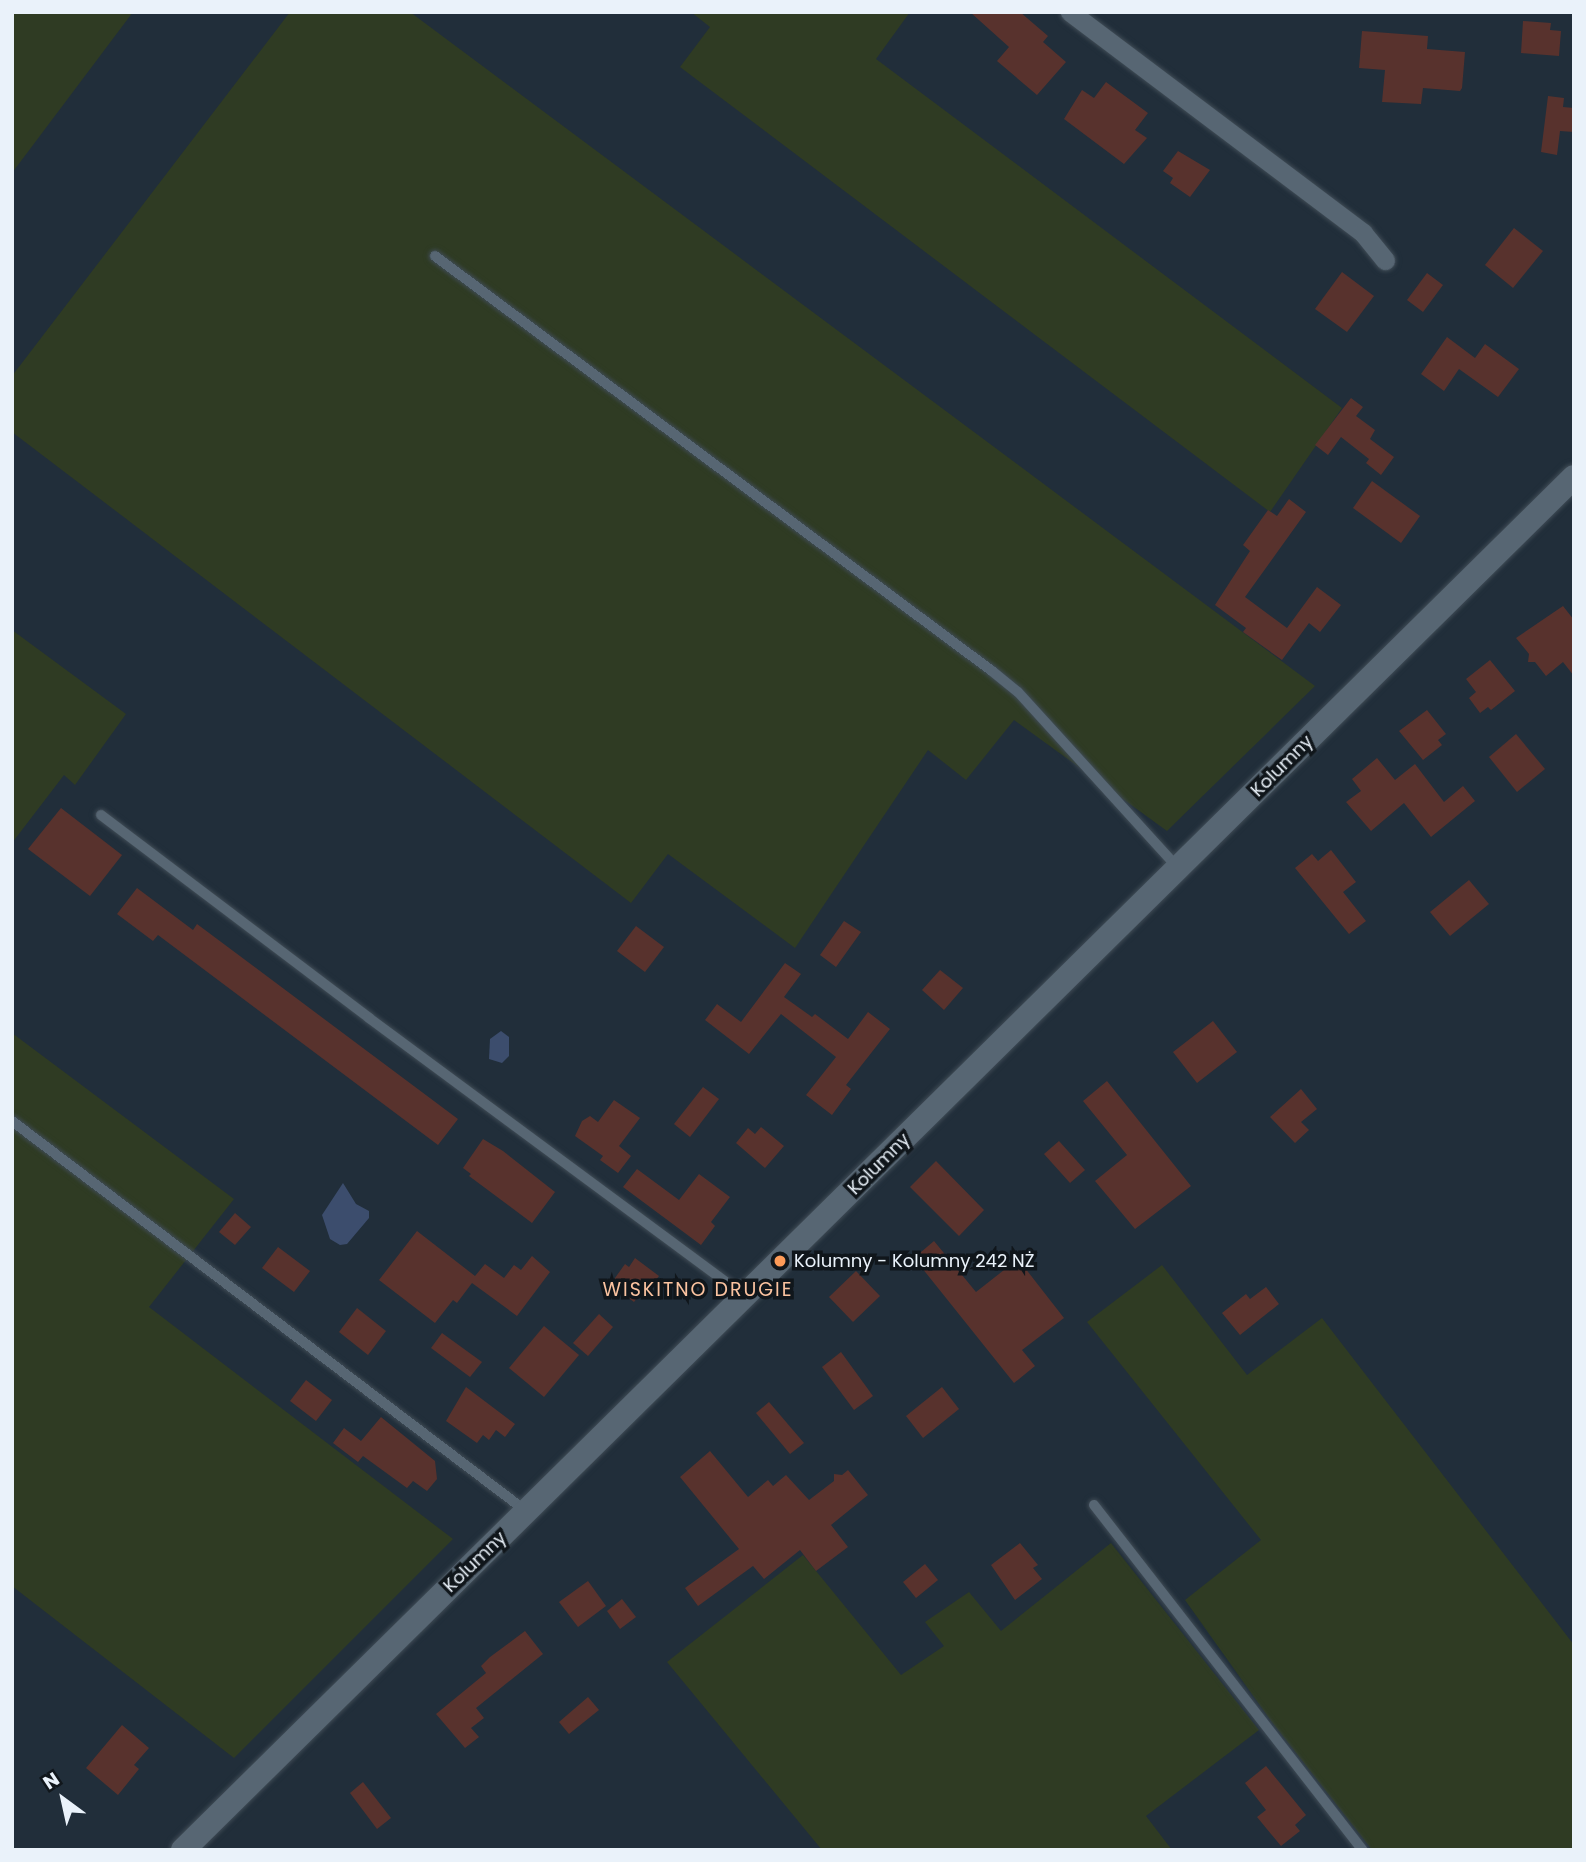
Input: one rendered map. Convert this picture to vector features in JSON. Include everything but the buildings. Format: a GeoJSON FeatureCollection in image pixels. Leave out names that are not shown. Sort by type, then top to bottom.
{"type":"FeatureCollection","features":[{"type":"Feature","properties":{"kind":"street"},"geometry":{"type":"LineString","coordinates":[[1070,12],[1363,233],[1385,260]]}},
{"type":"Feature","properties":{"kind":"street","name":"Kolumny"},"geometry":{"type":"LineString","coordinates":[[183,1850],[1574,477]]}},
{"type":"Feature","properties":{"kind":"lane"},"geometry":{"type":"LineString","coordinates":[[435,257],[1018,692],[1178,869]]}},
{"type":"Feature","properties":{"kind":"lane"},"geometry":{"type":"LineString","coordinates":[[101,815],[369,1018],[745,1296]]}},
{"type":"Feature","properties":{"kind":"lane"},"geometry":{"type":"LineString","coordinates":[[12,1121],[527,1511]]}},
{"type":"Feature","properties":{"kind":"lane"},"geometry":{"type":"LineString","coordinates":[[1094,1505],[1363,1850]]}},
{"type":"Feature","properties":{"kind":"green space"},"geometry":{"type":"Polygon","coordinates":[[[12,12],[133,12],[12,173],[12,12]]]}},
{"type":"Feature","properties":{"kind":"green space"},"geometry":{"type":"Polygon","coordinates":[[[290,12],[410,12],[1315,686],[1167,831],[1014,720],[966,780],[928,750],[795,948],[668,854],[631,903],[12,432],[12,376],[290,12]]]}},
{"type":"Feature","properties":{"kind":"green space"},"geometry":{"type":"Polygon","coordinates":[[[691,12],[910,12],[876,59],[1342,408],[1270,512],[680,67],[710,27],[691,12]]]}},
{"type":"Feature","properties":{"kind":"green space"},"geometry":{"type":"Polygon","coordinates":[[[12,630],[126,714],[75,785],[64,775],[12,843],[12,630]]]}},
{"type":"Feature","properties":{"kind":"green space"},"geometry":{"type":"Polygon","coordinates":[[[12,1033],[234,1199],[149,1307],[453,1539],[234,1758],[12,1586],[12,1033]]]}},
{"type":"Feature","properties":{"kind":"green space"},"geometry":{"type":"Polygon","coordinates":[[[1162,1265],[1247,1375],[1322,1318],[1574,1645],[1574,1850],[1372,1850],[1271,1721],[1185,1600],[1261,1540],[1087,1322],[1162,1265]]]}},
{"type":"Feature","properties":{"kind":"green space"},"geometry":{"type":"Polygon","coordinates":[[[1111,1543],[1259,1730],[1146,1816],[1172,1850],[822,1850],[667,1662],[803,1555],[901,1675],[944,1646],[925,1622],[969,1592],[1001,1631],[1111,1543]]]}},
{"type":"Feature","properties":{"kind":"water"},"geometry":{"type":"Polygon","coordinates":[[[501,1031],[509,1037],[509,1056],[502,1063],[489,1059],[490,1039],[501,1031]]]}},
{"type":"Feature","properties":{"kind":"water"},"geometry":{"type":"Polygon","coordinates":[[[343,1183],[356,1204],[369,1211],[369,1218],[347,1244],[340,1245],[330,1239],[322,1215],[343,1183]]]}},
{"type":"Feature","properties":{"kind":"place","name":"Kolumny - Kolumny 242 NŻ"},"geometry":{"type":"Point","coordinates":[780,1261]}},
{"type":"Feature","properties":{"kind":"district","name":"WISKITNO DRUGIE"},"geometry":{"type":"Point","coordinates":[698,1290]}}]}
